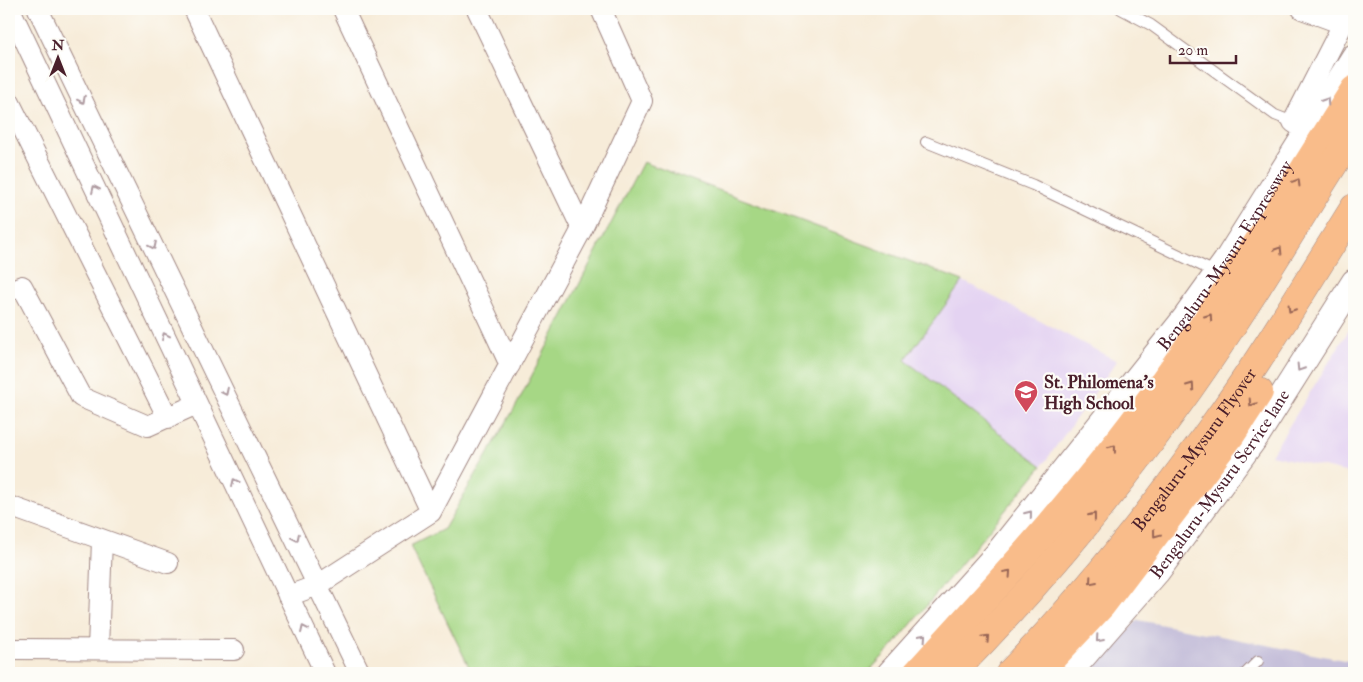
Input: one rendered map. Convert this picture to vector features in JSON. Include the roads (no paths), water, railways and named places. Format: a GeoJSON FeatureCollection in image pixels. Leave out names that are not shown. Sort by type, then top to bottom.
{"type":"FeatureCollection","features":[{"type":"Feature","properties":{"kind":"highway","name":"Bengaluru-Mysuru Expressway"},"geometry":{"type":"LineString","coordinates":[[910,670],[1082,489],[1142,412],[1243,268],[1354,90]]}},
{"type":"Feature","properties":{"kind":"highway"},"geometry":{"type":"LineString","coordinates":[[952,673],[1034,585],[1139,458],[1238,316],[1354,132]]}},
{"type":"Feature","properties":{"kind":"highway","name":"Bengaluru-Mysuru Flyover"},"geometry":{"type":"LineString","coordinates":[[1010,673],[1117,552],[1172,483],[1224,411],[1273,338],[1354,208]]}},
{"type":"Feature","properties":{"kind":"highway"},"geometry":{"type":"LineString","coordinates":[[1038,673],[1100,606],[1232,435],[1354,244]]}},
{"type":"Feature","properties":{"kind":"street"},"geometry":{"type":"LineString","coordinates":[[10,9],[325,673]]}},
{"type":"Feature","properties":{"kind":"street"},"geometry":{"type":"LineString","coordinates":[[38,9],[360,673]]}},
{"type":"Feature","properties":{"kind":"street"},"geometry":{"type":"LineString","coordinates":[[194,9],[431,512]]}},
{"type":"Feature","properties":{"kind":"street"},"geometry":{"type":"LineString","coordinates":[[343,9],[510,365]]}},
{"type":"Feature","properties":{"kind":"street"},"geometry":{"type":"LineString","coordinates":[[477,9],[582,229]]}},
{"type":"Feature","properties":{"kind":"street"},"geometry":{"type":"LineString","coordinates":[[288,596],[318,585],[431,512],[510,365],[582,229],[642,101],[601,9]]}},
{"type":"Feature","properties":{"kind":"street"},"geometry":{"type":"LineString","coordinates":[[1300,126],[1346,17],[1302,9]]}},
{"type":"Feature","properties":{"kind":"street","name":"Bengaluru-Mysuru Expressway"},"geometry":{"type":"LineString","coordinates":[[910,670],[997,554],[1185,318],[1218,273],[1300,126],[1354,57]]}},
{"type":"Feature","properties":{"kind":"street"},"geometry":{"type":"LineString","coordinates":[[9,101],[168,418]]}},
{"type":"Feature","properties":{"kind":"street","name":"Bengaluru-Mysuru Service lane"},"geometry":{"type":"LineString","coordinates":[[1069,673],[1157,572],[1258,434],[1354,282]]}},
{"type":"Feature","properties":{"kind":"street"},"geometry":{"type":"LineString","coordinates":[[9,291],[22,286],[81,397],[148,426],[197,404]]}},
{"type":"Feature","properties":{"kind":"street"},"geometry":{"type":"LineString","coordinates":[[9,506],[168,563]]}},
{"type":"Feature","properties":{"kind":"street"},"geometry":{"type":"LineString","coordinates":[[98,649],[102,540]]}},
{"type":"Feature","properties":{"kind":"street"},"geometry":{"type":"LineString","coordinates":[[9,649],[234,650]]}},
{"type":"Feature","properties":{"kind":"lane"},"geometry":{"type":"LineString","coordinates":[[1121,9],[1151,25],[1275,115],[1300,126]]}},
{"type":"Feature","properties":{"kind":"lane"},"geometry":{"type":"LineString","coordinates":[[926,142],[1033,185],[1218,273]]}},
{"type":"Feature","properties":{"kind":"lane"},"geometry":{"type":"LineString","coordinates":[[1246,673],[1258,661]]}},
{"type":"Feature","properties":{"kind":"place","name":"St. Philomena's High School"},"geometry":{"type":"Point","coordinates":[1026,413]}}]}
